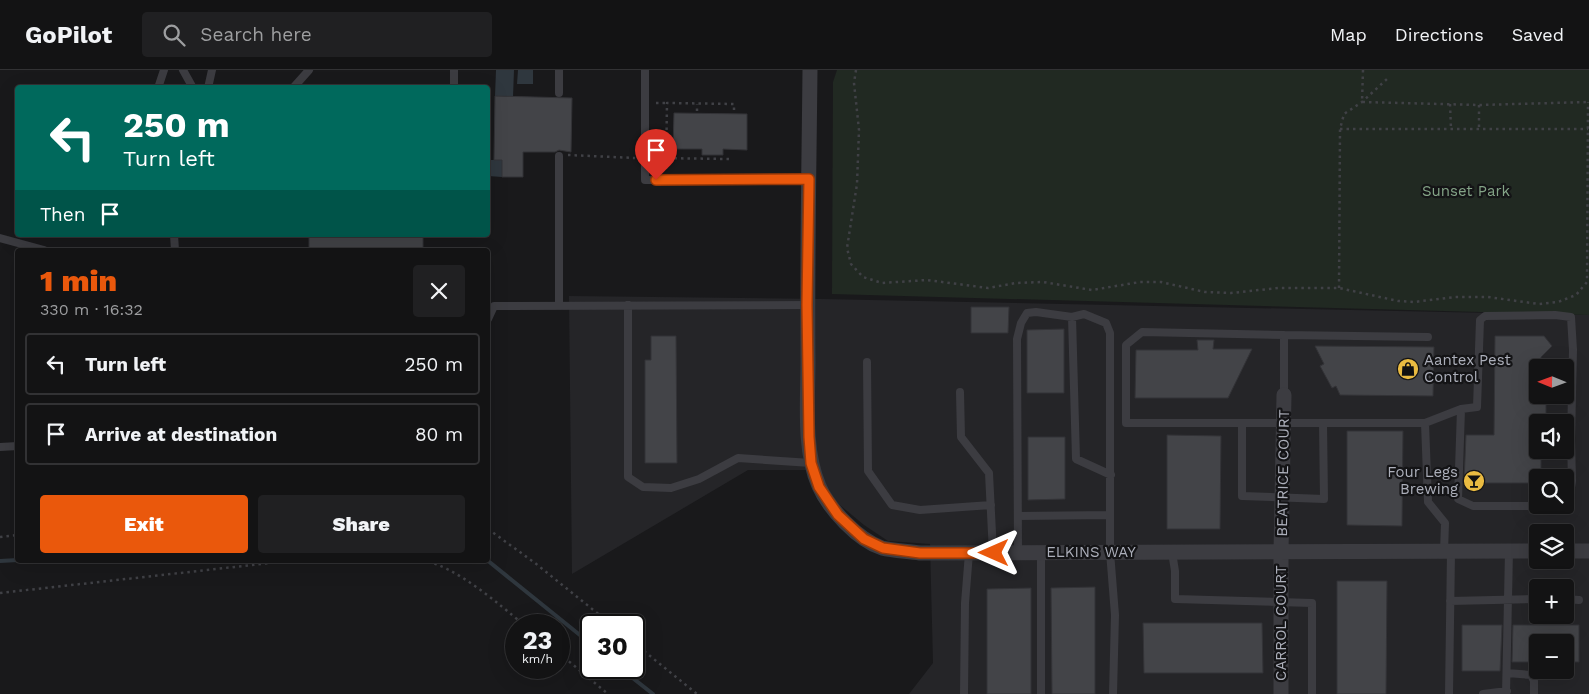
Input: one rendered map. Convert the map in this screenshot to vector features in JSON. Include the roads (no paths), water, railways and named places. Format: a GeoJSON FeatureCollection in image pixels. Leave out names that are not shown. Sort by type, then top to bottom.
{"type":"FeatureCollection","features":[{"type":"Feature","properties":{"kind":"street","name":"ELKINS WAY"},"geometry":{"type":"LineString","coordinates":[[810,70],[807,305],[811,463],[819,487],[838,515],[864,539],[883,548],[920,553],[1529,552]]}},
{"type":"Feature","properties":{"kind":"street","name":"BEATRICE COURT"},"geometry":{"type":"LineString","coordinates":[[1282,552],[1284,395]]}},
{"type":"Feature","properties":{"kind":"street"},"geometry":{"type":"LineString","coordinates":[[1574,551],[1589,551]]}},
{"type":"Feature","properties":{"kind":"street","name":"CARROL COURT"},"geometry":{"type":"LineString","coordinates":[[1282,552],[1282,694]]}},
{"type":"Feature","properties":{"kind":"lane"},"geometry":{"type":"LineString","coordinates":[[159,85],[164,70]]}},
{"type":"Feature","properties":{"kind":"lane"},"geometry":{"type":"LineString","coordinates":[[183,70],[191,85]]}},
{"type":"Feature","properties":{"kind":"lane"},"geometry":{"type":"LineString","coordinates":[[209,85],[212,70]]}},
{"type":"Feature","properties":{"kind":"lane"},"geometry":{"type":"LineString","coordinates":[[296,85],[309,70]]}},
{"type":"Feature","properties":{"kind":"lane"},"geometry":{"type":"LineString","coordinates":[[454,70],[454,85]]}},
{"type":"Feature","properties":{"kind":"lane"},"geometry":{"type":"LineString","coordinates":[[559,70],[559,93]]}},
{"type":"Feature","properties":{"kind":"lane"},"geometry":{"type":"LineString","coordinates":[[645,70],[645,180],[809,179]]}},
{"type":"Feature","properties":{"kind":"lane"},"geometry":{"type":"LineString","coordinates":[[559,156],[559,306]]}},
{"type":"Feature","properties":{"kind":"lane"},"geometry":{"type":"LineString","coordinates":[[0,238],[37,248]]}},
{"type":"Feature","properties":{"kind":"lane"},"geometry":{"type":"LineString","coordinates":[[490,315],[494,306],[807,305]]}},
{"type":"Feature","properties":{"kind":"lane"},"geometry":{"type":"LineString","coordinates":[[628,306],[628,477],[643,487],[670,488],[699,480],[738,458],[811,463]]}},
{"type":"Feature","properties":{"kind":"lane"},"geometry":{"type":"LineString","coordinates":[[1018,552],[1017,340],[1021,323],[1027,313],[1036,312],[1072,317],[1084,314],[1106,323],[1110,333],[1110,552],[1115,615],[1114,694]]}},
{"type":"Feature","properties":{"kind":"lane"},"geometry":{"type":"LineString","coordinates":[[1428,337],[1142,332],[1126,345],[1126,423],[1425,422],[1461,409],[1477,407],[1480,320],[1485,316],[1571,317],[1573,350],[1572,481],[1568,506],[1473,506],[1458,499],[1461,409]]}},
{"type":"Feature","properties":{"kind":"lane"},"geometry":{"type":"LineString","coordinates":[[1072,317],[1076,459],[1111,475]]}},
{"type":"Feature","properties":{"kind":"lane"},"geometry":{"type":"LineString","coordinates":[[1284,335],[1284,395]]}},
{"type":"Feature","properties":{"kind":"lane"},"geometry":{"type":"LineString","coordinates":[[867,362],[868,470],[892,504],[920,510],[990,505]]}},
{"type":"Feature","properties":{"kind":"lane"},"geometry":{"type":"LineString","coordinates":[[960,392],[961,437],[989,473],[994,553]]}},
{"type":"Feature","properties":{"kind":"lane"},"geometry":{"type":"LineString","coordinates":[[1425,422],[1428,502],[1445,523],[1448,552],[1450,601],[1449,694]]}},
{"type":"Feature","properties":{"kind":"lane"},"geometry":{"type":"LineString","coordinates":[[1242,423],[1242,496],[1324,499],[1323,423]]}},
{"type":"Feature","properties":{"kind":"lane"},"geometry":{"type":"LineString","coordinates":[[0,447],[15,446]]}},
{"type":"Feature","properties":{"kind":"lane"},"geometry":{"type":"LineString","coordinates":[[1018,516],[1110,515]]}},
{"type":"Feature","properties":{"kind":"lane"},"geometry":{"type":"LineString","coordinates":[[1041,552],[1041,694]]}},
{"type":"Feature","properties":{"kind":"lane"},"geometry":{"type":"LineString","coordinates":[[1172,552],[1175,599],[1312,603],[1312,694]]}},
{"type":"Feature","properties":{"kind":"lane"},"geometry":{"type":"LineString","coordinates":[[1483,694],[1506,692],[1509,552]]}},
{"type":"Feature","properties":{"kind":"lane"},"geometry":{"type":"LineString","coordinates":[[964,694],[965,603],[969,553]]}},
{"type":"Feature","properties":{"kind":"lane"},"geometry":{"type":"LineString","coordinates":[[1450,601],[1529,599]]}},
{"type":"Feature","properties":{"kind":"lane"},"geometry":{"type":"LineString","coordinates":[[1574,600],[1579,600]]}},
{"type":"Feature","properties":{"kind":"lane"},"geometry":{"type":"LineString","coordinates":[[1507,673],[1531,675],[1534,681],[1534,694]]}},
{"type":"Feature","properties":{"kind":"waterway"},"geometry":{"type":"LineString","coordinates":[[0,561],[15,560]]}},
{"type":"Feature","properties":{"kind":"waterway"},"geometry":{"type":"LineString","coordinates":[[490,562],[580,635]]}},
{"type":"Feature","properties":{"kind":"waterway"},"geometry":{"type":"LineString","coordinates":[[634,679],[653,694]]}},
{"type":"Feature","properties":{"kind":"place","name":"Aantex Pest Control"},"geometry":{"type":"Point","coordinates":[1408,369]}},
{"type":"Feature","properties":{"kind":"place","name":"Four Legs Brewing"},"geometry":{"type":"Point","coordinates":[1474,481]}},
{"type":"Feature","properties":{"kind":"park label","name":"Sunset Park"},"geometry":{"type":"Point","coordinates":[1466,191]}}]}
